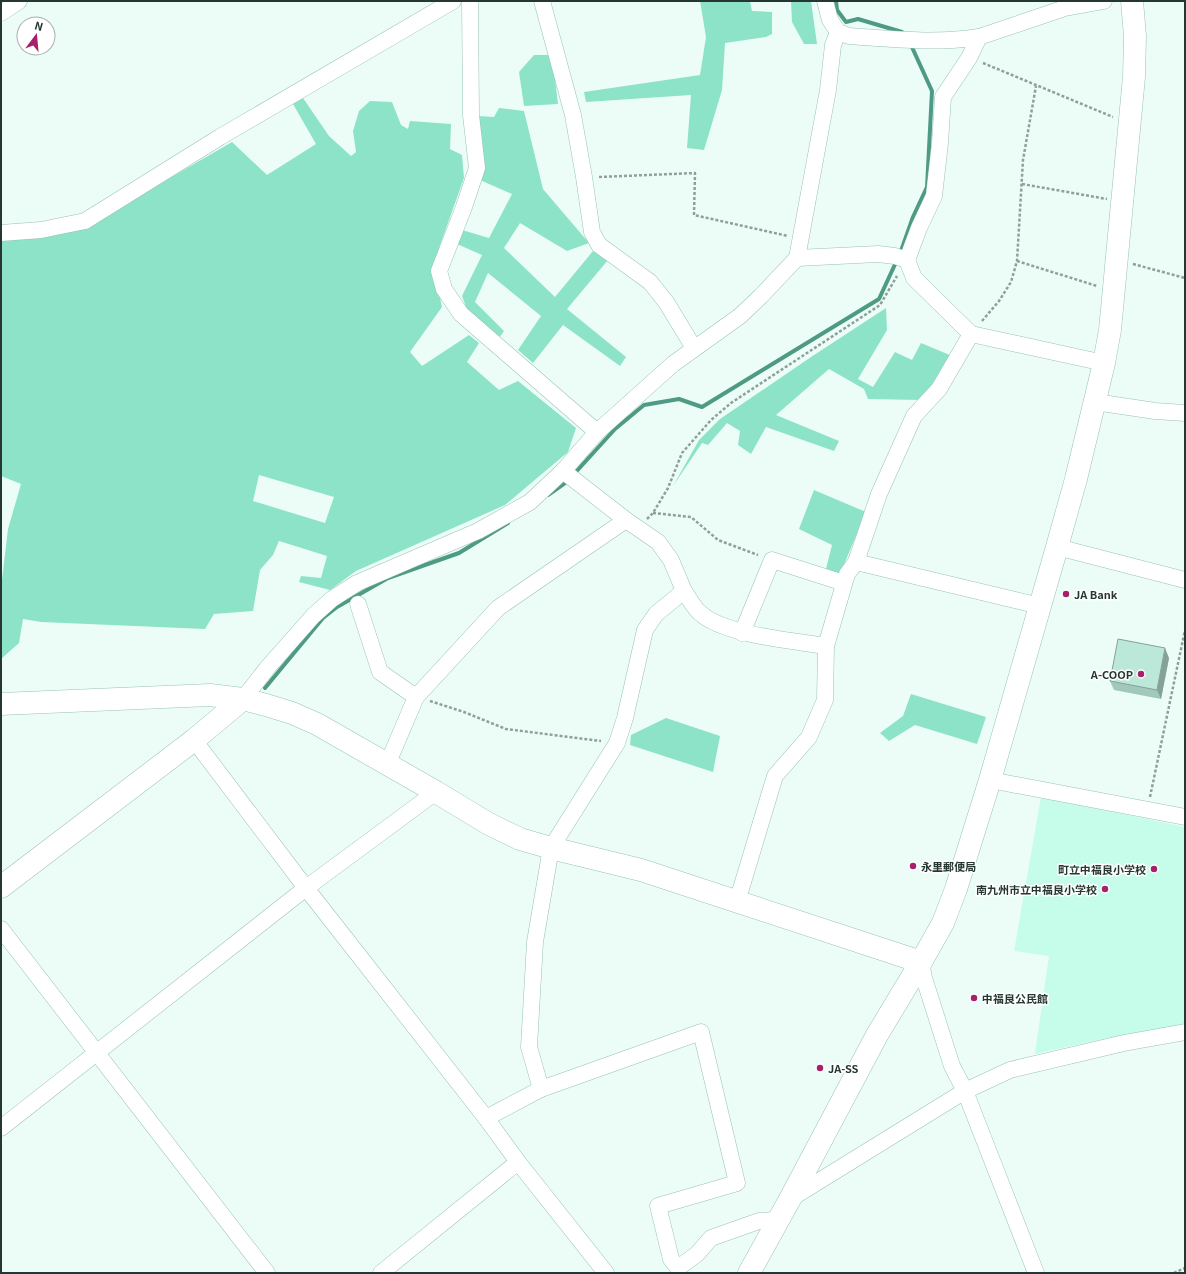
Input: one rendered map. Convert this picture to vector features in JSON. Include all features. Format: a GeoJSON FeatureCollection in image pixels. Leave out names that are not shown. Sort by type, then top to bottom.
{"type":"FeatureCollection","features":[{"type":"Feature","properties":{"kind":"street"},"geometry":{"type":"LineString","coordinates":[[1,12],[19,1]]}},
{"type":"Feature","properties":{"kind":"street"},"geometry":{"type":"LineString","coordinates":[[1,232],[41,230],[85,221],[220,137],[453,1]]}},
{"type":"Feature","properties":{"kind":"street"},"geometry":{"type":"LineString","coordinates":[[470,1],[471,115],[477,168],[464,207],[439,271],[444,289],[461,314],[597,432]]}},
{"type":"Feature","properties":{"kind":"street"},"geometry":{"type":"LineString","coordinates":[[542,1],[570,100],[592,232],[599,245],[650,282],[666,302],[694,348]]}},
{"type":"Feature","properties":{"kind":"street"},"geometry":{"type":"LineString","coordinates":[[825,1],[830,20],[838,32],[849,36],[907,40],[964,40],[979,37],[1066,8],[1104,1]]}},
{"type":"Feature","properties":{"kind":"street"},"geometry":{"type":"LineString","coordinates":[[749,1273],[779,1220],[877,1035],[943,923],[956,889],[990,780],[1076,479],[1104,363],[1115,291],[1134,77],[1135,36],[1132,1]]}},
{"type":"Feature","properties":{"kind":"street"},"geometry":{"type":"LineString","coordinates":[[1,887],[194,740],[243,699],[268,667],[314,616],[332,599],[357,584],[478,532],[530,502],[569,476],[597,432],[673,364],[740,316],[761,296],[797,258],[828,90],[833,45],[838,32]]}},
{"type":"Feature","properties":{"kind":"street"},"geometry":{"type":"LineString","coordinates":[[901,258],[919,228],[934,196],[943,97],[969,58],[979,37]]}},
{"type":"Feature","properties":{"kind":"street"},"geometry":{"type":"LineString","coordinates":[[797,258],[878,254],[901,258],[914,278],[971,334],[1104,363]]}},
{"type":"Feature","properties":{"kind":"street"},"geometry":{"type":"LineString","coordinates":[[737,902],[775,776],[809,737],[825,700],[826,646],[847,574],[856,562],[879,494],[914,416],[939,389],[971,334]]}},
{"type":"Feature","properties":{"kind":"street"},"geometry":{"type":"LineString","coordinates":[[1094,402],[1155,411],[1185,413]]}},
{"type":"Feature","properties":{"kind":"street"},"geometry":{"type":"LineString","coordinates":[[569,476],[658,542],[671,560],[684,591],[700,613],[712,622],[742,633],[826,646]]}},
{"type":"Feature","properties":{"kind":"street"},"geometry":{"type":"LineString","coordinates":[[387,765],[416,697],[498,608],[632,524]]}},
{"type":"Feature","properties":{"kind":"street"},"geometry":{"type":"LineString","coordinates":[[1057,548],[1185,580]]}},
{"type":"Feature","properties":{"kind":"street"},"geometry":{"type":"LineString","coordinates":[[742,633],[772,560],[844,583]]}},
{"type":"Feature","properties":{"kind":"street"},"geometry":{"type":"LineString","coordinates":[[856,562],[1040,606]]}},
{"type":"Feature","properties":{"kind":"street"},"geometry":{"type":"LineString","coordinates":[[541,1088],[529,1047],[535,942],[551,848],[617,743],[625,718],[646,630],[656,614],[684,591]]}},
{"type":"Feature","properties":{"kind":"street"},"geometry":{"type":"LineString","coordinates":[[358,604],[380,672],[416,697]]}},
{"type":"Feature","properties":{"kind":"street"},"geometry":{"type":"LineString","coordinates":[[1,704],[210,695],[243,699],[292,713],[311,722],[436,792],[489,824],[520,839],[641,870],[921,962]]}},
{"type":"Feature","properties":{"kind":"street"},"geometry":{"type":"LineString","coordinates":[[194,740],[306,888],[606,1273]]}},
{"type":"Feature","properties":{"kind":"street"},"geometry":{"type":"LineString","coordinates":[[990,780],[1185,817]]}},
{"type":"Feature","properties":{"kind":"street"},"geometry":{"type":"LineString","coordinates":[[1,1128],[306,888],[436,792]]}},
{"type":"Feature","properties":{"kind":"street"},"geometry":{"type":"LineString","coordinates":[[1,929],[267,1273]]}},
{"type":"Feature","properties":{"kind":"street"},"geometry":{"type":"LineString","coordinates":[[921,962],[924,978],[952,1066],[965,1091],[1036,1273]]}},
{"type":"Feature","properties":{"kind":"street"},"geometry":{"type":"LineString","coordinates":[[486,1118],[541,1088],[700,1032],[737,1183],[658,1206],[672,1259],[678,1268],[697,1254],[711,1238],[759,1221],[779,1220]]}},
{"type":"Feature","properties":{"kind":"street"},"geometry":{"type":"LineString","coordinates":[[790,1199],[965,1091],[1010,1070],[1124,1042],[1185,1032]]}},
{"type":"Feature","properties":{"kind":"street"},"geometry":{"type":"LineString","coordinates":[[381,1273],[518,1162]]}},
{"type":"Feature","properties":{"kind":"path"},"geometry":{"type":"LineString","coordinates":[[969,58],[1130,124]]}},
{"type":"Feature","properties":{"kind":"path"},"geometry":{"type":"LineString","coordinates":[[971,334],[999,301],[1011,282],[1017,261],[1023,160],[1036,86]]}},
{"type":"Feature","properties":{"kind":"path"},"geometry":{"type":"LineString","coordinates":[[584,177],[695,173],[694,215],[801,239]]}},
{"type":"Feature","properties":{"kind":"path"},"geometry":{"type":"LineString","coordinates":[[1022,184],[1122,202]]}},
{"type":"Feature","properties":{"kind":"path"},"geometry":{"type":"LineString","coordinates":[[653,514],[668,488],[682,453],[711,420],[731,403],[880,305],[901,258]]}},
{"type":"Feature","properties":{"kind":"path"},"geometry":{"type":"LineString","coordinates":[[1117,260],[1185,278]]}},
{"type":"Feature","properties":{"kind":"path"},"geometry":{"type":"LineString","coordinates":[[1017,261],[1115,291]]}},
{"type":"Feature","properties":{"kind":"path"},"geometry":{"type":"LineString","coordinates":[[632,524],[653,514],[691,517],[718,540],[772,560]]}},
{"type":"Feature","properties":{"kind":"path"},"geometry":{"type":"LineString","coordinates":[[1147,809],[1185,630]]}},
{"type":"Feature","properties":{"kind":"path"},"geometry":{"type":"LineString","coordinates":[[416,697],[464,712],[506,729],[617,743]]}},
{"type":"Feature","properties":{"kind":"path"},"geometry":{"type":"LineString","coordinates":[[1174,1273],[1185,1268]]}},
{"type":"Feature","properties":{"kind":"shaded area"},"geometry":{"type":"Polygon","coordinates":[[[700,1],[750,1],[752,11],[772,12],[772,34],[766,37],[725,43],[722,90],[704,150],[687,148],[691,95],[586,102],[584,92],[700,75],[706,37],[700,1]]]}},
{"type":"Feature","properties":{"kind":"shaded area"},"geometry":{"type":"Polygon","coordinates":[[[791,1],[811,1],[817,44],[804,44],[792,22],[791,1]]]}},
{"type":"Feature","properties":{"kind":"shaded area"},"geometry":{"type":"Polygon","coordinates":[[[534,55],[552,55],[558,104],[524,106],[519,72],[534,55]]]}},
{"type":"Feature","properties":{"kind":"shaded area"},"geometry":{"type":"Polygon","coordinates":[[[303,98],[329,136],[351,156],[356,152],[353,131],[359,111],[370,101],[392,102],[401,125],[408,129],[410,121],[451,124],[450,149],[462,155],[464,178],[439,248],[434,269],[442,307],[410,352],[422,366],[469,335],[479,343],[467,362],[499,390],[518,381],[576,428],[568,452],[505,505],[356,571],[330,590],[299,582],[301,576],[321,578],[327,556],[279,541],[273,555],[260,570],[253,611],[214,614],[205,629],[41,622],[23,619],[19,643],[1,659],[1,588],[8,529],[21,484],[1,476],[1,236],[67,232],[156,186],[232,142],[267,175],[316,144],[293,104],[303,98]],[[259,475],[253,501],[325,523],[334,497],[259,475]]]}},
{"type":"Feature","properties":{"kind":"shaded area"},"geometry":{"type":"Polygon","coordinates":[[[499,108],[524,111],[543,189],[589,243],[567,251],[520,223],[504,248],[555,297],[593,251],[608,260],[567,309],[626,357],[620,366],[563,325],[533,363],[518,350],[541,316],[488,273],[475,302],[504,331],[499,338],[468,312],[462,296],[482,255],[457,244],[462,230],[489,238],[512,194],[480,180],[477,116],[494,117],[499,108]]]}},
{"type":"Feature","properties":{"kind":"shaded area"},"geometry":{"type":"Polygon","coordinates":[[[886,308],[887,330],[858,379],[873,387],[895,352],[912,360],[921,343],[952,356],[921,400],[868,399],[864,389],[829,369],[776,415],[839,441],[834,451],[766,427],[751,454],[738,445],[740,431],[727,423],[708,445],[702,443],[673,486],[699,440],[720,419],[886,308]]]}},
{"type":"Feature","properties":{"kind":"shaded area"},"geometry":{"type":"Polygon","coordinates":[[[814,490],[866,512],[840,574],[826,569],[832,545],[799,529],[814,490]]]}},
{"type":"Feature","properties":{"kind":"shaded area"},"geometry":{"type":"Polygon","coordinates":[[[911,694],[986,717],[977,744],[915,725],[889,741],[880,733],[903,716],[911,694]]]}},
{"type":"Feature","properties":{"kind":"shaded area"},"geometry":{"type":"Polygon","coordinates":[[[666,718],[720,736],[713,772],[630,745],[631,735],[666,718]]]}},
{"type":"Feature","properties":{"kind":"shaded area","name":"南九州市立中福良小学校"},"geometry":{"type":"Polygon","coordinates":[[[1041,797],[1185,827],[1185,1027],[1107,1038],[1035,1054],[1049,956],[1014,951],[1041,797]]]}},
{"type":"Feature","properties":{"kind":"building","name":"A-COOP"},"geometry":{"type":"Polygon","coordinates":[[[1118,639],[1165,648],[1157,690],[1110,681],[1118,639]]]}},
{"type":"Feature","properties":{"kind":"waterway"},"geometry":{"type":"LineString","coordinates":[[836,1],[837,10],[846,22],[858,19],[902,32],[905,36]]}},
{"type":"Feature","properties":{"kind":"waterway"},"geometry":{"type":"LineString","coordinates":[[900,254],[913,217],[927,187],[932,91],[911,45]]}},
{"type":"Feature","properties":{"kind":"waterway"},"geometry":{"type":"LineString","coordinates":[[574,474],[615,429],[644,405],[679,399],[702,407],[879,299],[897,260]]}},
{"type":"Feature","properties":{"kind":"waterway"},"geometry":{"type":"LineString","coordinates":[[548,495],[569,479]]}},
{"type":"Feature","properties":{"kind":"waterway"},"geometry":{"type":"LineString","coordinates":[[265,688],[323,618],[337,607],[388,578],[459,553],[508,523]]}},
{"type":"Feature","properties":{"kind":"place","name":"JA Bank"},"geometry":{"type":"Point","coordinates":[1066,594]}},
{"type":"Feature","properties":{"kind":"place","name":"A-COOP"},"geometry":{"type":"Point","coordinates":[1141,674]}},
{"type":"Feature","properties":{"kind":"place","name":"永里郵便局"},"geometry":{"type":"Point","coordinates":[913,866]}},
{"type":"Feature","properties":{"kind":"place","name":"町立中福良小学校"},"geometry":{"type":"Point","coordinates":[1154,869]}},
{"type":"Feature","properties":{"kind":"place","name":"南九州市立中福良小学校"},"geometry":{"type":"Point","coordinates":[1105,889]}},
{"type":"Feature","properties":{"kind":"place","name":"中福良公民館"},"geometry":{"type":"Point","coordinates":[974,998]}},
{"type":"Feature","properties":{"kind":"place","name":"JA-SS"},"geometry":{"type":"Point","coordinates":[820,1068]}}]}
